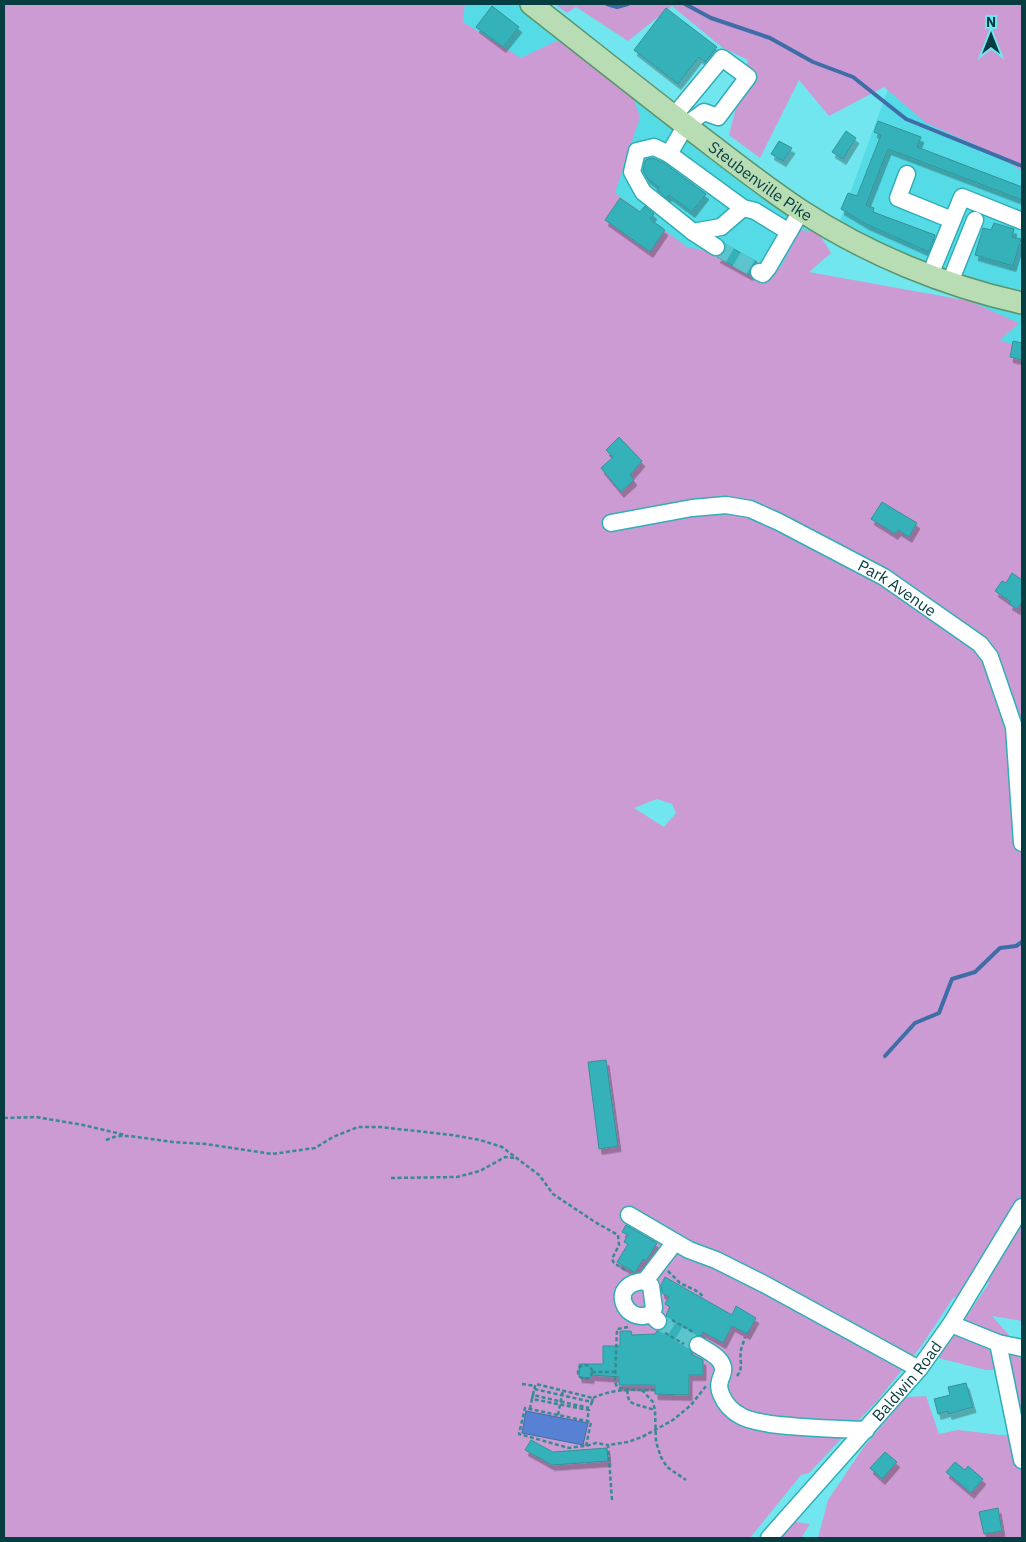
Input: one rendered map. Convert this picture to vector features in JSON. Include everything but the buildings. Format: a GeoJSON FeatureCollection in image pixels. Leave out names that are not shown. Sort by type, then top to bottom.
{"type":"FeatureCollection","features":[{"type":"Feature","properties":{"kind":"main road","name":"Steubenville Pike"},"geometry":{"type":"LineString","coordinates":[[531,4],[682,114],[801,211],[874,251],[930,275],[991,295],[1021,300]]}},
{"type":"Feature","properties":{"kind":"street"},"geometry":{"type":"LineString","coordinates":[[669,154],[682,114],[722,58],[748,77],[718,117],[704,112],[682,114]]}},
{"type":"Feature","properties":{"kind":"street"},"geometry":{"type":"LineString","coordinates":[[716,247],[693,232],[643,192],[632,172],[637,150],[654,147],[669,154],[743,208],[755,211],[789,232]]}},
{"type":"Feature","properties":{"kind":"street"},"geometry":{"type":"LineString","coordinates":[[907,174],[898,198],[952,220]]}},
{"type":"Feature","properties":{"kind":"street"},"geometry":{"type":"LineString","coordinates":[[930,275],[962,197],[1022,220]]}},
{"type":"Feature","properties":{"kind":"street"},"geometry":{"type":"LineString","coordinates":[[693,232],[721,227],[743,208]]}},
{"type":"Feature","properties":{"kind":"street"},"geometry":{"type":"LineString","coordinates":[[759,272],[763,274],[768,268],[801,211]]}},
{"type":"Feature","properties":{"kind":"street"},"geometry":{"type":"LineString","coordinates":[[950,282],[975,220]]}},
{"type":"Feature","properties":{"kind":"street","name":"Park Avenue"},"geometry":{"type":"LineString","coordinates":[[611,523],[692,508],[726,505],[750,509],[780,522],[884,577],[980,644],[990,657],[1014,727],[1022,843]]}},
{"type":"Feature","properties":{"kind":"street","name":"Baldwin Road"},"geometry":{"type":"LineString","coordinates":[[769,1538],[920,1369],[951,1324],[1022,1207]]}},
{"type":"Feature","properties":{"kind":"street"},"geometry":{"type":"LineString","coordinates":[[629,1215],[688,1250],[716,1260],[764,1284],[920,1369]]}},
{"type":"Feature","properties":{"kind":"street"},"geometry":{"type":"LineString","coordinates":[[645,1281],[675,1242]]}},
{"type":"Feature","properties":{"kind":"street"},"geometry":{"type":"LineString","coordinates":[[645,1281],[651,1286],[655,1318],[634,1314],[625,1308],[622,1298],[625,1289],[635,1282],[645,1281]]}},
{"type":"Feature","properties":{"kind":"street"},"geometry":{"type":"LineString","coordinates":[[951,1324],[998,1343],[1022,1348]]}},
{"type":"Feature","properties":{"kind":"street"},"geometry":{"type":"LineString","coordinates":[[998,1343],[1022,1460]]}},
{"type":"Feature","properties":{"kind":"street"},"geometry":{"type":"LineString","coordinates":[[702,1348],[717,1358],[722,1364],[723,1372],[719,1382],[719,1389],[726,1405],[742,1417],[760,1422],[794,1427],[866,1430]]}},
{"type":"Feature","properties":{"kind":"path"},"geometry":{"type":"LineString","coordinates":[[4,1118],[36,1117],[136,1137],[206,1144],[272,1154],[315,1148],[333,1137],[358,1127],[380,1127],[480,1140],[502,1146],[539,1175],[553,1194],[595,1222],[614,1232]]}},
{"type":"Feature","properties":{"kind":"path"},"geometry":{"type":"LineString","coordinates":[[106,1140],[117,1136],[136,1137]]}},
{"type":"Feature","properties":{"kind":"path"},"geometry":{"type":"LineString","coordinates":[[391,1178],[456,1177],[480,1171],[505,1157],[516,1158]]}},
{"type":"Feature","properties":{"kind":"path"},"geometry":{"type":"LineString","coordinates":[[628,1390],[617,1387],[615,1382],[617,1329],[632,1327],[634,1314]]}},
{"type":"Feature","properties":{"kind":"path"},"geometry":{"type":"LineString","coordinates":[[655,1318],[656,1328],[697,1351],[702,1348]]}},
{"type":"Feature","properties":{"kind":"path"},"geometry":{"type":"LineString","coordinates":[[585,1365],[591,1368],[592,1372],[586,1378],[580,1376],[578,1372],[579,1368],[585,1365]]}},
{"type":"Feature","properties":{"kind":"path"},"geometry":{"type":"LineString","coordinates":[[592,1372],[615,1372]]}},
{"type":"Feature","properties":{"kind":"path"},"geometry":{"type":"LineString","coordinates":[[586,1446],[591,1422],[525,1408],[519,1434],[569,1448],[586,1446],[596,1443],[608,1445],[628,1442],[642,1437],[673,1420],[682,1413],[704,1387],[719,1382]]}},
{"type":"Feature","properties":{"kind":"path"},"geometry":{"type":"LineString","coordinates":[[522,1384],[562,1396],[592,1402]]}},
{"type":"Feature","properties":{"kind":"path"},"geometry":{"type":"LineString","coordinates":[[530,1409],[536,1384],[592,1398],[600,1394],[628,1390],[655,1390]]}},
{"type":"Feature","properties":{"kind":"path"},"geometry":{"type":"LineString","coordinates":[[558,1415],[564,1390]]}},
{"type":"Feature","properties":{"kind":"path"},"geometry":{"type":"LineString","coordinates":[[628,1390],[629,1401],[655,1410]]}},
{"type":"Feature","properties":{"kind":"path"},"geometry":{"type":"LineString","coordinates":[[642,1390],[653,1402],[656,1442],[667,1467],[686,1480]]}},
{"type":"Feature","properties":{"kind":"path"},"geometry":{"type":"LineString","coordinates":[[533,1395],[589,1409]]}},
{"type":"Feature","properties":{"kind":"path"},"geometry":{"type":"LineString","coordinates":[[587,1421],[592,1398]]}},
{"type":"Feature","properties":{"kind":"path"},"geometry":{"type":"LineString","coordinates":[[532,1399],[561,1403]]}},
{"type":"Feature","properties":{"kind":"path"},"geometry":{"type":"LineString","coordinates":[[608,1445],[612,1500]]}},
{"type":"Feature","properties":{"kind":"shaded area"},"geometry":{"type":"Polygon","coordinates":[[[4,4],[465,4],[463,22],[521,58],[556,41],[595,57],[633,97],[640,117],[615,193],[687,247],[781,267],[800,230],[818,232],[831,253],[809,272],[969,301],[1019,323],[1000,340],[1022,348],[1022,1321],[992,1316],[1009,1335],[1002,1346],[1022,1352],[1022,1435],[1008,1369],[986,1370],[938,1358],[990,1282],[953,1298],[922,1345],[877,1401],[809,1473],[801,1475],[750,1538],[4,1538],[4,4]],[[657,799],[634,808],[664,827],[676,813],[672,804],[657,799]]]}},
{"type":"Feature","properties":{"kind":"shaded area"},"geometry":{"type":"Polygon","coordinates":[[[452,4],[517,4],[570,46],[527,66],[454,22],[452,4]]]}},
{"type":"Feature","properties":{"kind":"shaded area"},"geometry":{"type":"Polygon","coordinates":[[[555,4],[1022,4],[1022,171],[994,153],[926,123],[884,87],[829,116],[799,80],[760,158],[729,135],[748,60],[723,48],[672,6],[628,41],[576,7],[567,13],[555,4]]]}},
{"type":"Feature","properties":{"kind":"shaded area"},"geometry":{"type":"Polygon","coordinates":[[[892,78],[1022,153],[1022,380],[964,365],[969,301],[830,240],[841,218],[892,78]]]}},
{"type":"Feature","properties":{"kind":"shaded area"},"geometry":{"type":"Polygon","coordinates":[[[633,97],[818,232],[769,290],[588,218],[633,97]]]}},
{"type":"Feature","properties":{"kind":"shaded area"},"geometry":{"type":"Polygon","coordinates":[[[926,1396],[939,1434],[958,1430],[1000,1435],[1022,1435],[1022,1538],[818,1538],[828,1500],[863,1448],[906,1397],[926,1396]]]}},
{"type":"Feature","properties":{"kind":"shaded area"},"geometry":{"type":"Polygon","coordinates":[[[526,1411],[588,1423],[583,1445],[522,1433],[526,1411]]]}},
{"type":"Feature","properties":{"kind":"shaded area"},"geometry":{"type":"Polygon","coordinates":[[[791,1521],[810,1524],[801,1538],[777,1538],[791,1521]]]}},
{"type":"Feature","properties":{"kind":"waterway"},"geometry":{"type":"LineString","coordinates":[[607,4],[617,7],[628,4]]}},
{"type":"Feature","properties":{"kind":"waterway"},"geometry":{"type":"LineString","coordinates":[[685,4],[711,18],[770,38],[813,62],[853,77],[906,119],[1022,166]]}},
{"type":"Feature","properties":{"kind":"waterway"},"geometry":{"type":"LineString","coordinates":[[885,1056],[915,1023],[939,1013],[952,979],[975,972],[1000,948],[1016,946],[1022,942]]}},
{"type":"Feature","properties":{"kind":"tunnel"},"geometry":{"type":"LineString","coordinates":[[716,247],[759,272]]}},
{"type":"Feature","properties":{"kind":"tunnel"},"geometry":{"type":"LineString","coordinates":[[658,1321],[698,1345]]}}]}
